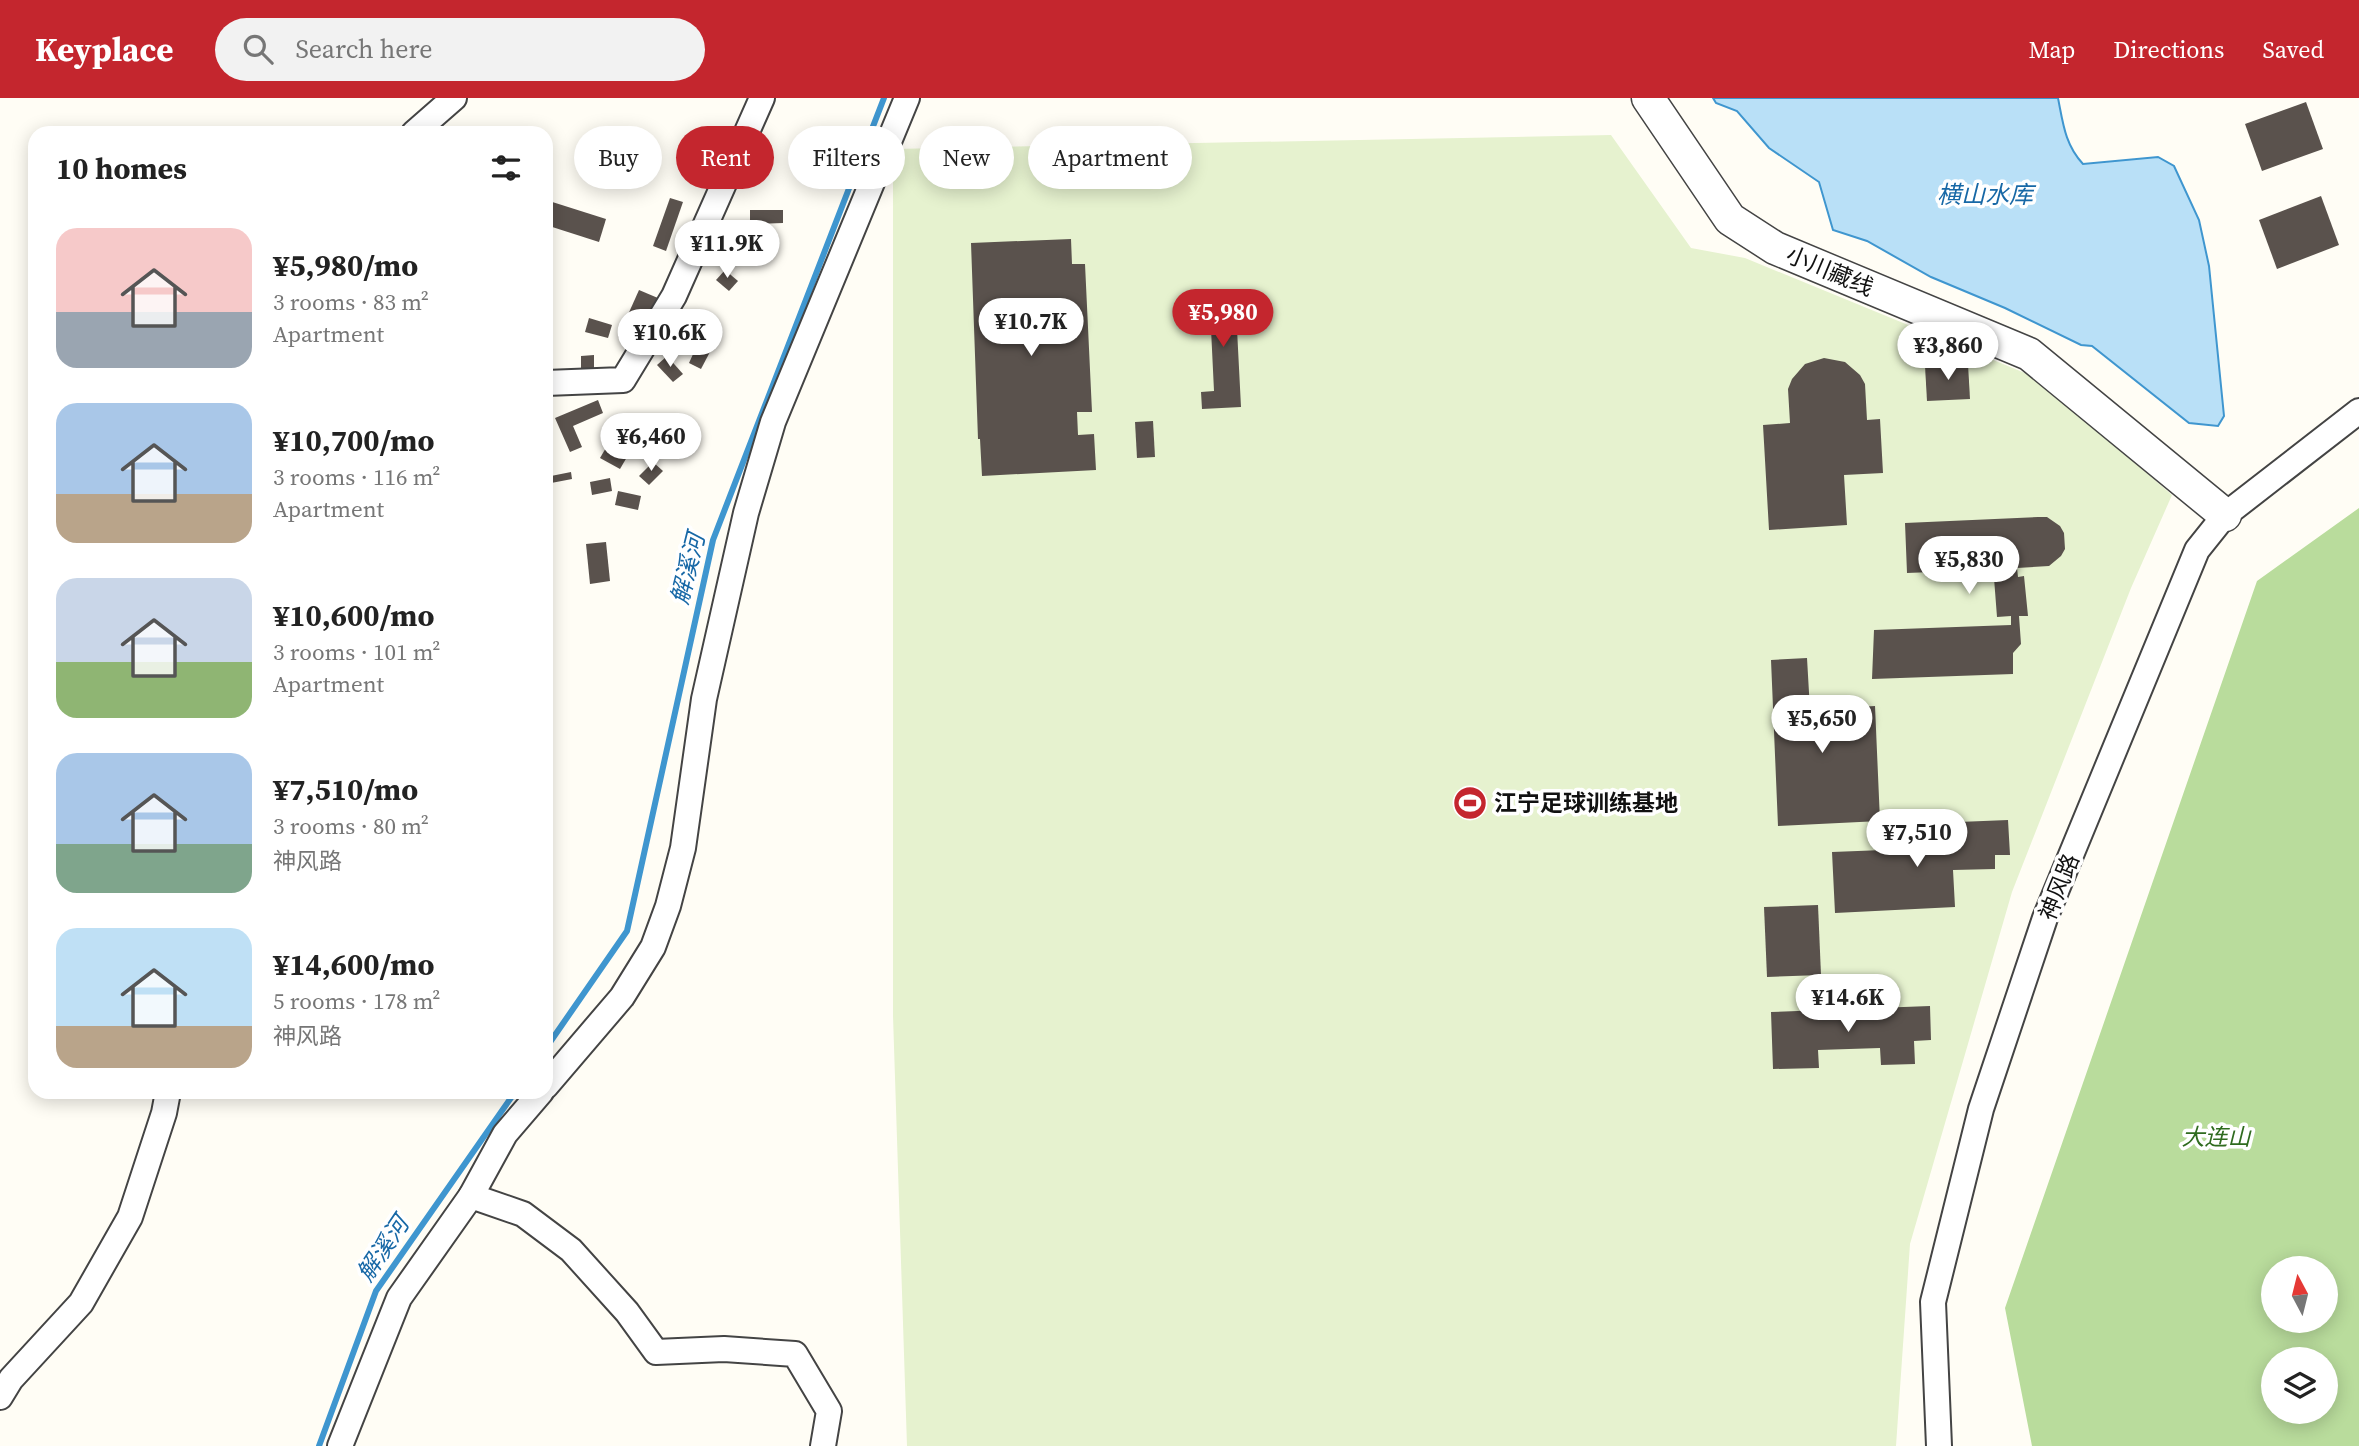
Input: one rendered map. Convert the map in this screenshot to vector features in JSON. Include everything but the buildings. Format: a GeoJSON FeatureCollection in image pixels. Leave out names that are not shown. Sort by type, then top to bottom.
{"type":"FeatureCollection","features":[{"type":"Feature","properties":{"kind":"street"},"geometry":{"type":"LineString","coordinates":[[422,126],[454,98]]}},
{"type":"Feature","properties":{"kind":"street"},"geometry":{"type":"LineString","coordinates":[[553,383],[623,380],[674,296],[762,98]]}},
{"type":"Feature","properties":{"kind":"street"},"geometry":{"type":"LineString","coordinates":[[553,1078],[622,997],[653,947],[668,906],[682,848],[704,699],[746,513],[772,422],[907,98]]}},
{"type":"Feature","properties":{"kind":"street","name":"小川藏线"},"geometry":{"type":"LineString","coordinates":[[1648,98],[1730,219],[1775,248],[2029,354],[2225,515]]}},
{"type":"Feature","properties":{"kind":"street","name":"神风路"},"geometry":{"type":"LineString","coordinates":[[1939,1446],[1933,1302],[1980,1108],[2050,905],[2197,550],[2225,515],[2359,411]]}},
{"type":"Feature","properties":{"kind":"street"},"geometry":{"type":"LineString","coordinates":[[0,1396],[11,1379],[81,1303],[130,1217],[167,1099]]}},
{"type":"Feature","properties":{"kind":"street"},"geometry":{"type":"LineString","coordinates":[[340,1446],[399,1298],[471,1196],[505,1134],[535,1099]]}},
{"type":"Feature","properties":{"kind":"street"},"geometry":{"type":"LineString","coordinates":[[471,1196],[523,1214],[571,1250],[627,1312],[656,1352],[724,1349],[795,1354],[829,1411],[823,1446]]}},
{"type":"Feature","properties":{"kind":"green space","name":"江宁足球训练基地"},"geometry":{"type":"Polygon","coordinates":[[[1611,135],[1691,248],[1745,258],[2037,378],[2172,495],[2131,588],[2012,892],[1910,1244],[1896,1446],[907,1446],[893,1016],[893,189],[905,189],[905,149],[919,148],[919,189],[1014,189],[1014,147],[1028,146],[1028,189],[1192,189],[1192,143],[1611,135]]]}},
{"type":"Feature","properties":{"kind":"green space","name":"大连山"},"geometry":{"type":"Polygon","coordinates":[[[2359,508],[2359,1446],[2032,1446],[2005,1308],[2257,581],[2359,508]]]}},
{"type":"Feature","properties":{"kind":"water","name":"横山水库"},"geometry":{"type":"Polygon","coordinates":[[[1713,98],[2058,98],[2068,141],[2083,164],[2158,157],[2174,166],[2199,220],[2209,266],[2224,416],[2218,426],[2189,423],[2092,346],[2081,345],[2005,308],[1931,277],[1867,241],[1833,230],[1819,182],[1769,148],[1737,111],[1716,103],[1713,98]]]}},
{"type":"Feature","properties":{"kind":"waterway","name":"解溪河"},"geometry":{"type":"LineString","coordinates":[[553,1038],[627,931],[713,540],[884,98]]}},
{"type":"Feature","properties":{"kind":"waterway","name":"解溪河"},"geometry":{"type":"LineString","coordinates":[[319,1446],[376,1291],[510,1099]]}},
{"type":"Feature","properties":{"kind":"place","name":"江宁足球训练基地"},"geometry":{"type":"Point","coordinates":[1470,803]}}]}
